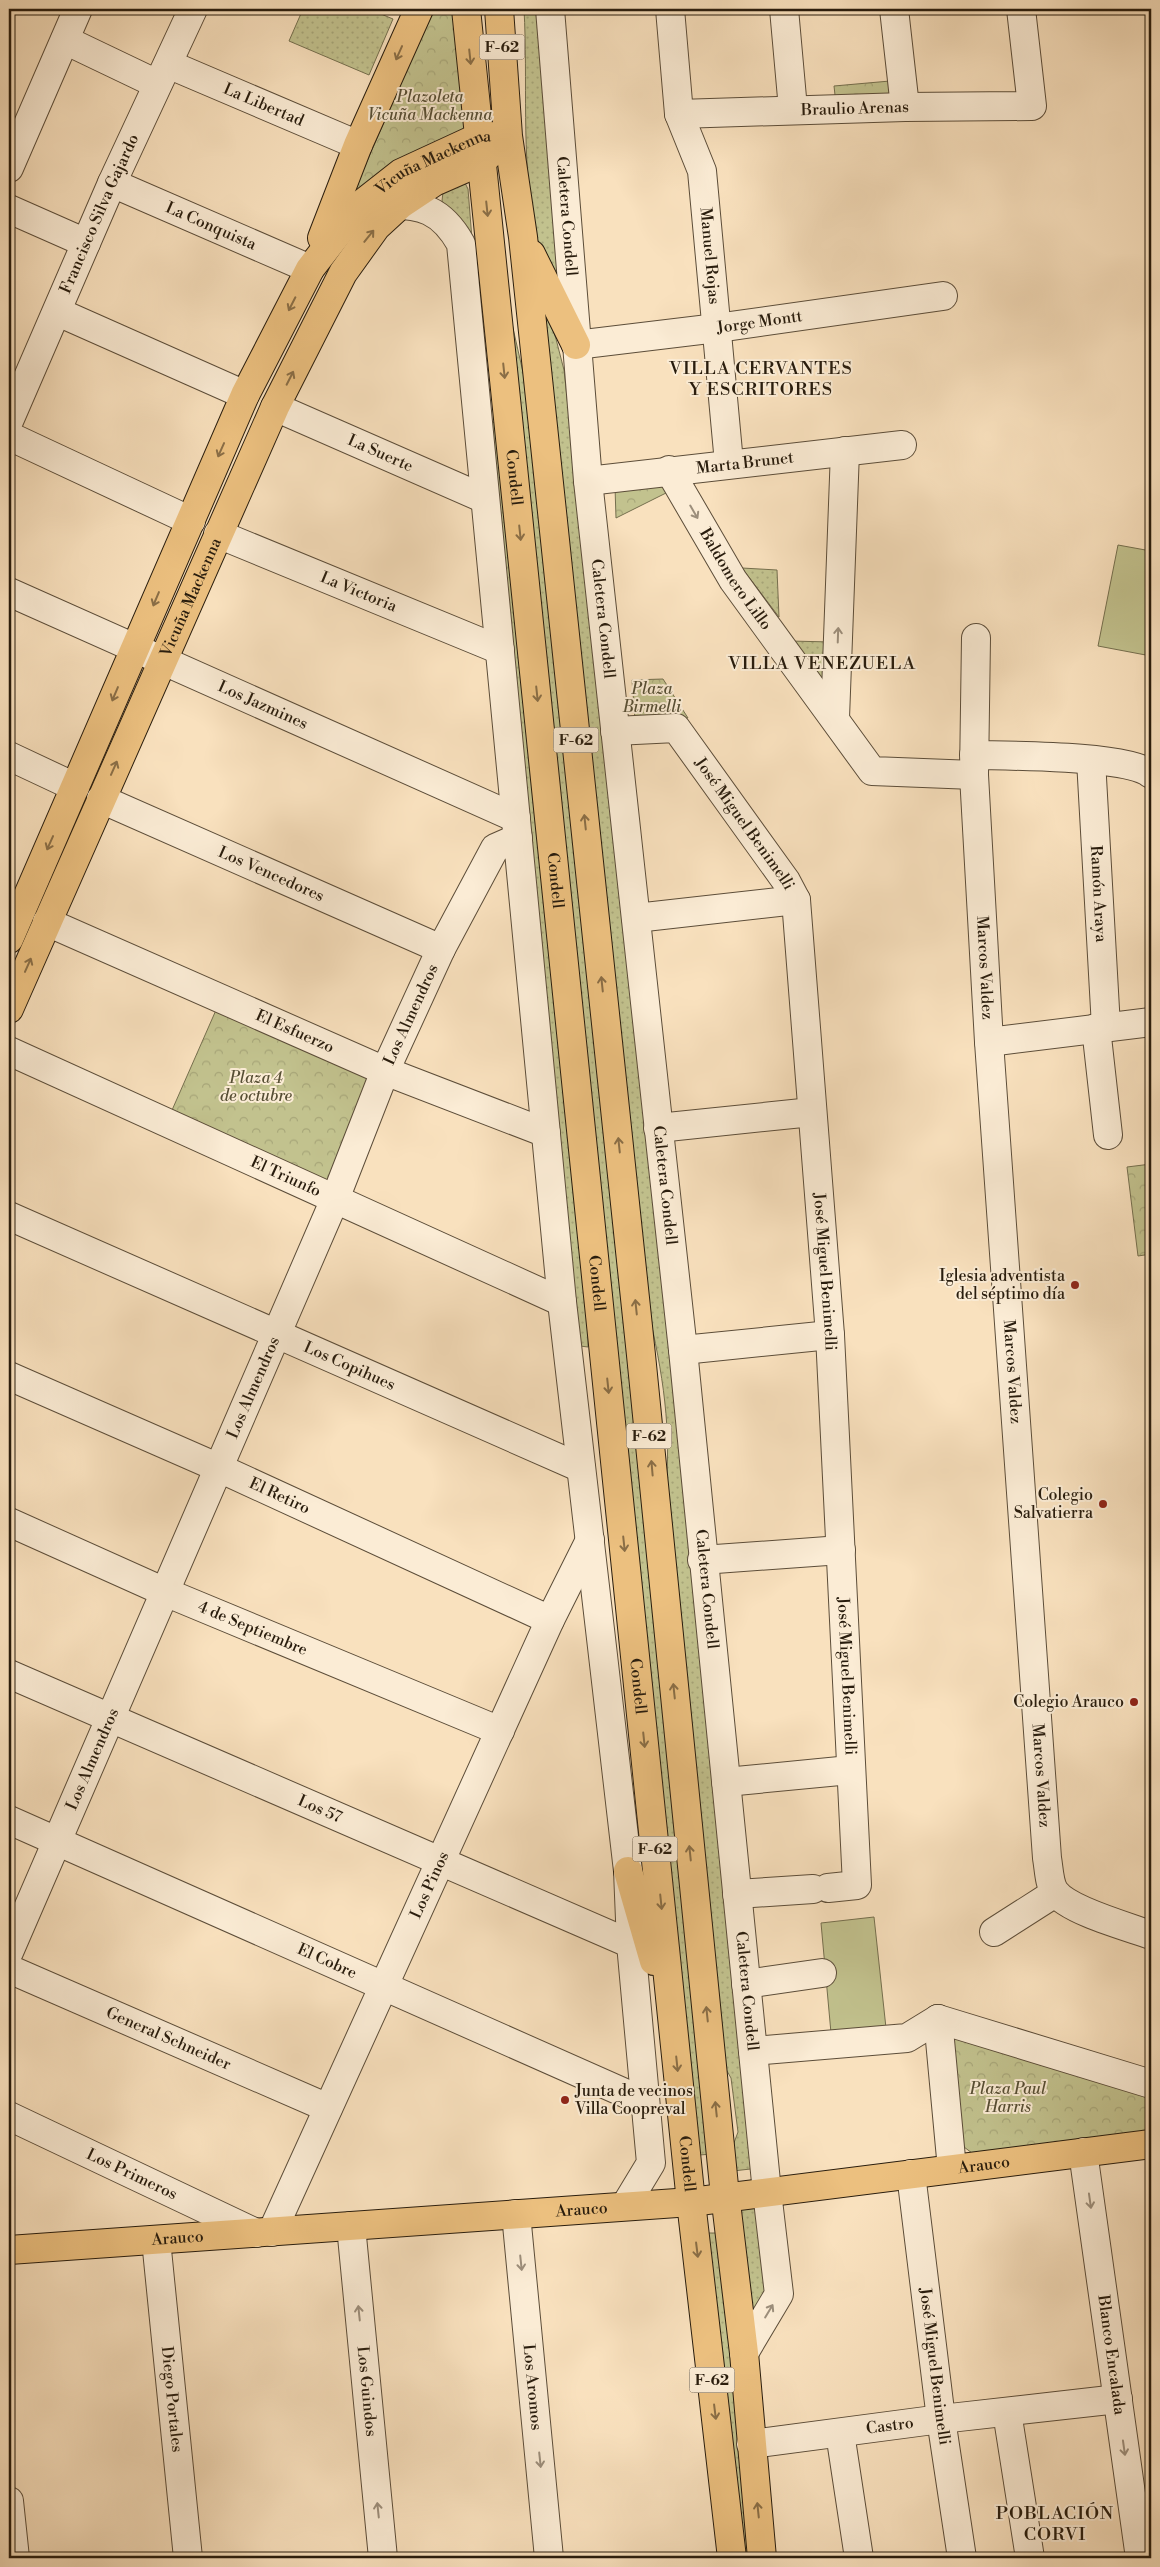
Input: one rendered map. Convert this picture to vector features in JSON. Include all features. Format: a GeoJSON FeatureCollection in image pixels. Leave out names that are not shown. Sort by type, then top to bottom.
{"type":"FeatureCollection","features":[{"type":"Feature","properties":{"kind":"main road"},"geometry":{"type":"LineString","coordinates":[[310,269],[358,145],[418,9]]}},
{"type":"Feature","properties":{"kind":"main road","name":"Condell"},"geometry":{"type":"LineString","coordinates":[[466,9],[691,2202],[732,2558]]}},
{"type":"Feature","properties":{"kind":"main road","name":"Condell"},"geometry":{"type":"LineString","coordinates":[[499,9],[508,136],[523,237],[641,1355],[725,2198],[744,2353],[762,2558]]}},
{"type":"Feature","properties":{"kind":"main road","name":"Vicuña Mackenna"},"geometry":{"type":"LineString","coordinates":[[9,939],[15,907],[75,787],[246,395],[310,269],[359,206],[401,173],[480,149],[508,136]]}},
{"type":"Feature","properties":{"kind":"main road","name":"Vicuña Mackenna"},"geometry":{"type":"LineString","coordinates":[[9,1009],[161,661],[275,407],[343,273],[376,226],[402,204],[480,149]]}},
{"type":"Feature","properties":{"kind":"main road"},"geometry":{"type":"LineString","coordinates":[[523,237],[576,345]]}},
{"type":"Feature","properties":{"kind":"main road"},"geometry":{"type":"LineString","coordinates":[[628,1871],[674,2029]]}},
{"type":"Feature","properties":{"kind":"main road","name":"Arauco"},"geometry":{"type":"LineString","coordinates":[[9,2250],[691,2202],[1151,2144]]}},
{"type":"Feature","properties":{"kind":"street"},"geometry":{"type":"LineString","coordinates":[[9,168],[78,9]]}},
{"type":"Feature","properties":{"kind":"street","name":"Francisco Silva Gajardo"},"geometry":{"type":"LineString","coordinates":[[11,408],[58,312],[112,183],[193,9]]}},
{"type":"Feature","properties":{"kind":"street","name":"Caletera Condell"},"geometry":{"type":"LineString","coordinates":[[550,9],[588,481],[683,1350],[702,1560],[779,2294],[744,2353]]}},
{"type":"Feature","properties":{"kind":"street","name":"Manuel Rojas"},"geometry":{"type":"LineString","coordinates":[[670,9],[679,114],[702,171],[729,463]]}},
{"type":"Feature","properties":{"kind":"street"},"geometry":{"type":"LineString","coordinates":[[784,9],[792,109]]}},
{"type":"Feature","properties":{"kind":"street"},"geometry":{"type":"LineString","coordinates":[[894,9],[905,107]]}},
{"type":"Feature","properties":{"kind":"street","name":"Braulio Arenas"},"geometry":{"type":"LineString","coordinates":[[679,114],[792,109],[1032,106],[1021,9]]}},
{"type":"Feature","properties":{"kind":"street","name":"La Libertad"},"geometry":{"type":"LineString","coordinates":[[65,40],[358,145]]}},
{"type":"Feature","properties":{"kind":"street","name":"La Conquista"},"geometry":{"type":"LineString","coordinates":[[112,183],[310,269]]}},
{"type":"Feature","properties":{"kind":"street"},"geometry":{"type":"LineString","coordinates":[[402,204],[428,209],[442,218],[453,230],[461,244],[562,1302],[628,1871],[631,1944],[651,2163],[625,2206]]}},
{"type":"Feature","properties":{"kind":"street","name":"Vicuña Mackenna"},"geometry":{"type":"LineString","coordinates":[[359,206],[402,204]]}},
{"type":"Feature","properties":{"kind":"street"},"geometry":{"type":"LineString","coordinates":[[9,209],[86,244]]}},
{"type":"Feature","properties":{"kind":"street","name":"Jorge Montt"},"geometry":{"type":"LineString","coordinates":[[576,345],[717,328],[943,296]]}},
{"type":"Feature","properties":{"kind":"street"},"geometry":{"type":"LineString","coordinates":[[58,312],[246,395]]}},
{"type":"Feature","properties":{"kind":"street","name":"La Suerte"},"geometry":{"type":"LineString","coordinates":[[275,407],[485,499]]}},
{"type":"Feature","properties":{"kind":"street"},"geometry":{"type":"LineString","coordinates":[[9,436],[190,521]]}},
{"type":"Feature","properties":{"kind":"street","name":"Marta Brunet"},"geometry":{"type":"LineString","coordinates":[[588,481],[729,463],[902,445]]}},
{"type":"Feature","properties":{"kind":"street"},"geometry":{"type":"LineString","coordinates":[[835,718],[845,451]]}},
{"type":"Feature","properties":{"kind":"street","name":"Baldomero Lillo"},"geometry":{"type":"LineString","coordinates":[[669,470],[733,580],[872,771],[974,765]]}},
{"type":"Feature","properties":{"kind":"street","name":"La Victoria"},"geometry":{"type":"LineString","coordinates":[[218,534],[500,650]]}},
{"type":"Feature","properties":{"kind":"street","name":"Los Jazmines"},"geometry":{"type":"LineString","coordinates":[[9,592],[517,828]]}},
{"type":"Feature","properties":{"kind":"street","name":"Marcos Valdez"},"geometry":{"type":"LineString","coordinates":[[976,638],[974,765],[989,1042],[1047,1858],[1050,1881],[1055,1893]]}},
{"type":"Feature","properties":{"kind":"street","name":"José Miguel Benimelli"},"geometry":{"type":"LineString","coordinates":[[615,731],[676,728],[786,881],[796,900],[830,1336],[857,1885],[737,1894]]}},
{"type":"Feature","properties":{"kind":"street"},"geometry":{"type":"LineString","coordinates":[[9,756],[75,787]]}},
{"type":"Feature","properties":{"kind":"street"},"geometry":{"type":"LineString","coordinates":[[974,765],[1091,760],[1143,768],[1151,774]]}},
{"type":"Feature","properties":{"kind":"street","name":"Ramón Araya"},"geometry":{"type":"LineString","coordinates":[[1091,760],[1101,1028],[1108,1135]]}},
{"type":"Feature","properties":{"kind":"street","name":"Los Vencedores"},"geometry":{"type":"LineString","coordinates":[[101,798],[442,949]]}},
{"type":"Feature","properties":{"kind":"street","name":"Los Almendros"},"geometry":{"type":"LineString","coordinates":[[9,1952],[335,1199],[384,1070],[442,949],[495,848],[517,828]]}},
{"type":"Feature","properties":{"kind":"street"},"geometry":{"type":"LineString","coordinates":[[636,918],[796,900]]}},
{"type":"Feature","properties":{"kind":"street","name":"El Esfuerzo"},"geometry":{"type":"LineString","coordinates":[[47,922],[384,1070],[546,1133]]}},
{"type":"Feature","properties":{"kind":"street"},"geometry":{"type":"LineString","coordinates":[[989,1042],[1151,1022]]}},
{"type":"Feature","properties":{"kind":"street","name":"El Triunfo"},"geometry":{"type":"LineString","coordinates":[[9,1051],[155,1119],[562,1302]]}},
{"type":"Feature","properties":{"kind":"street"},"geometry":{"type":"LineString","coordinates":[[658,1128],[812,1112]]}},
{"type":"Feature","properties":{"kind":"street","name":"Los Copihues"},"geometry":{"type":"LineString","coordinates":[[9,1216],[277,1332],[580,1468]]}},
{"type":"Feature","properties":{"kind":"street"},"geometry":{"type":"LineString","coordinates":[[683,1350],[830,1336]]}},
{"type":"Feature","properties":{"kind":"street","name":"El Retiro"},"geometry":{"type":"LineString","coordinates":[[9,1376],[218,1468],[550,1620]]}},
{"type":"Feature","properties":{"kind":"street","name":"4 de Septiembre"},"geometry":{"type":"LineString","coordinates":[[9,1522],[165,1592],[500,1730]]}},
{"type":"Feature","properties":{"kind":"street","name":"Los Pinos"},"geometry":{"type":"LineString","coordinates":[[264,2232],[328,2108],[382,1985],[550,1620],[590,1540]]}},
{"type":"Feature","properties":{"kind":"street"},"geometry":{"type":"LineString","coordinates":[[702,1560],[841,1550]]}},
{"type":"Feature","properties":{"kind":"street","name":"Los 57"},"geometry":{"type":"LineString","coordinates":[[9,1674],[111,1720],[631,1944]]}},
{"type":"Feature","properties":{"kind":"street"},"geometry":{"type":"LineString","coordinates":[[726,1782],[850,1770]]}},
{"type":"Feature","properties":{"kind":"street","name":"El Cobre"},"geometry":{"type":"LineString","coordinates":[[9,1820],[645,2102]]}},
{"type":"Feature","properties":{"kind":"street"},"geometry":{"type":"LineString","coordinates":[[994,1932],[1055,1893],[1082,1910],[1151,1935]]}},
{"type":"Feature","properties":{"kind":"street","name":"General Schneider"},"geometry":{"type":"LineString","coordinates":[[9,1969],[328,2108]]}},
{"type":"Feature","properties":{"kind":"street"},"geometry":{"type":"LineString","coordinates":[[746,1984],[822,1973]]}},
{"type":"Feature","properties":{"kind":"street"},"geometry":{"type":"LineString","coordinates":[[753,2051],[907,2038],[938,2019],[1151,2084]]}},
{"type":"Feature","properties":{"kind":"street"},"geometry":{"type":"LineString","coordinates":[[938,2019],[952,2169]]}},
{"type":"Feature","properties":{"kind":"street","name":"Los Primeros"},"geometry":{"type":"LineString","coordinates":[[9,2116],[264,2232]]}},
{"type":"Feature","properties":{"kind":"street","name":"Blanco Encalada"},"geometry":{"type":"LineString","coordinates":[[1083,2152],[1140,2558]]}},
{"type":"Feature","properties":{"kind":"street","name":"José Miguel Benimelli"},"geometry":{"type":"LineString","coordinates":[[911,2174],[940,2419],[962,2558]]}},
{"type":"Feature","properties":{"kind":"street","name":"Los Aromos"},"geometry":{"type":"LineString","coordinates":[[516,2214],[549,2558]]}},
{"type":"Feature","properties":{"kind":"street","name":"Los Guindos"},"geometry":{"type":"LineString","coordinates":[[351,2226],[383,2558]]}},
{"type":"Feature","properties":{"kind":"street","name":"Diego Portales"},"geometry":{"type":"LineString","coordinates":[[156,2240],[188,2558]]}},
{"type":"Feature","properties":{"kind":"street","name":"Castro"},"geometry":{"type":"LineString","coordinates":[[751,2444],[940,2419],[1118,2400]]}},
{"type":"Feature","properties":{"kind":"street"},"geometry":{"type":"LineString","coordinates":[[1007,2412],[1030,2558]]}},
{"type":"Feature","properties":{"kind":"street"},"geometry":{"type":"LineString","coordinates":[[840,2432],[859,2558]]}},
{"type":"Feature","properties":{"kind":"street"},"geometry":{"type":"LineString","coordinates":[[9,2501],[14,2558]]}},
{"type":"Feature","properties":{"kind":"green space"},"geometry":{"type":"Polygon","coordinates":[[[303,9],[369,9],[393,19],[369,75],[289,41],[303,9]]]}},
{"type":"Feature","properties":{"kind":"green space","name":"Plazoleta Vicuña Mackenna"},"geometry":{"type":"Polygon","coordinates":[[[433,9],[458,9],[469,132],[352,196],[433,9]]]}},
{"type":"Feature","properties":{"kind":"green space"},"geometry":{"type":"Polygon","coordinates":[[[524,9],[540,9],[567,296],[551,271],[539,244],[534,225],[526,144],[524,9]]]}},
{"type":"Feature","properties":{"kind":"green space"},"geometry":{"type":"Polygon","coordinates":[[[890,81],[892,99],[836,104],[834,86],[890,81]]]}},
{"type":"Feature","properties":{"kind":"green space"},"geometry":{"type":"Polygon","coordinates":[[[465,183],[468,189],[473,252],[442,201],[443,192],[465,183]]]}},
{"type":"Feature","properties":{"kind":"green space"},"geometry":{"type":"Polygon","coordinates":[[[543,301],[564,370],[759,2168],[733,2171],[731,2151],[738,2132],[731,2078],[723,2064],[666,1485],[666,1414],[660,1367],[645,1297],[543,301]]]}},
{"type":"Feature","properties":{"kind":"green space"},"geometry":{"type":"Polygon","coordinates":[[[510,315],[527,390],[713,2154],[699,2155],[510,315]]]}},
{"type":"Feature","properties":{"kind":"green space"},"geometry":{"type":"Polygon","coordinates":[[[503,421],[588,1327],[588,1347],[580,1346],[487,423],[503,421]]]}},
{"type":"Feature","properties":{"kind":"green space"},"geometry":{"type":"Polygon","coordinates":[[[667,483],[670,491],[616,518],[615,487],[667,483]]]}},
{"type":"Feature","properties":{"kind":"green space"},"geometry":{"type":"Polygon","coordinates":[[[1118,545],[1151,551],[1151,656],[1098,646],[1118,545]]]}},
{"type":"Feature","properties":{"kind":"green space"},"geometry":{"type":"Polygon","coordinates":[[[742,568],[777,570],[779,617],[742,568]]]}},
{"type":"Feature","properties":{"kind":"green space"},"geometry":{"type":"Polygon","coordinates":[[[789,641],[832,642],[831,693],[789,641]]]}},
{"type":"Feature","properties":{"kind":"green space","name":"Plaza Birmelli"},"geometry":{"type":"Polygon","coordinates":[[[663,679],[688,718],[635,720],[632,680],[663,679]]]}},
{"type":"Feature","properties":{"kind":"green space","name":"Plaza 4 de octubre"},"geometry":{"type":"Polygon","coordinates":[[[220,1001],[381,1076],[334,1189],[169,1117],[220,1001]]]}},
{"type":"Feature","properties":{"kind":"green space"},"geometry":{"type":"Polygon","coordinates":[[[1151,1164],[1151,1254],[1138,1256],[1127,1167],[1151,1164]]]}},
{"type":"Feature","properties":{"kind":"green space"},"geometry":{"type":"Polygon","coordinates":[[[874,1917],[886,2028],[831,2033],[821,1923],[874,1917]]]}},
{"type":"Feature","properties":{"kind":"green space","name":"Plaza Paul Harris"},"geometry":{"type":"Polygon","coordinates":[[[955,2036],[1151,2086],[1151,2134],[972,2153],[960,2144],[949,2047],[955,2036]]]}},
{"type":"Feature","properties":{"kind":"green space"},"geometry":{"type":"Polygon","coordinates":[[[763,2206],[772,2291],[751,2329],[739,2209],[763,2206]]]}},
{"type":"Feature","properties":{"kind":"green space"},"geometry":{"type":"Polygon","coordinates":[[[706,2233],[721,2233],[756,2558],[741,2558],[706,2233]]]}},
{"type":"Feature","properties":{"kind":"place","name":"Iglesia adventista del séptimo día"},"geometry":{"type":"Point","coordinates":[1075,1285]}},
{"type":"Feature","properties":{"kind":"place","name":"Colegio Salvatierra"},"geometry":{"type":"Point","coordinates":[1103,1504]}},
{"type":"Feature","properties":{"kind":"place","name":"Colegio Arauco"},"geometry":{"type":"Point","coordinates":[1134,1702]}},
{"type":"Feature","properties":{"kind":"place","name":"Junta de vecinos Villa Coopreval"},"geometry":{"type":"Point","coordinates":[565,2100]}},
{"type":"Feature","properties":{"kind":"district","name":"VILLA CERVANTES Y ESCRITORES"},"geometry":{"type":"Point","coordinates":[761,378]}},
{"type":"Feature","properties":{"kind":"district","name":"VILLA VENEZUELA"},"geometry":{"type":"Point","coordinates":[822,663]}},
{"type":"Feature","properties":{"kind":"district","name":"POBLACIÓN CORVI"},"geometry":{"type":"Point","coordinates":[1055,2523]}}]}
